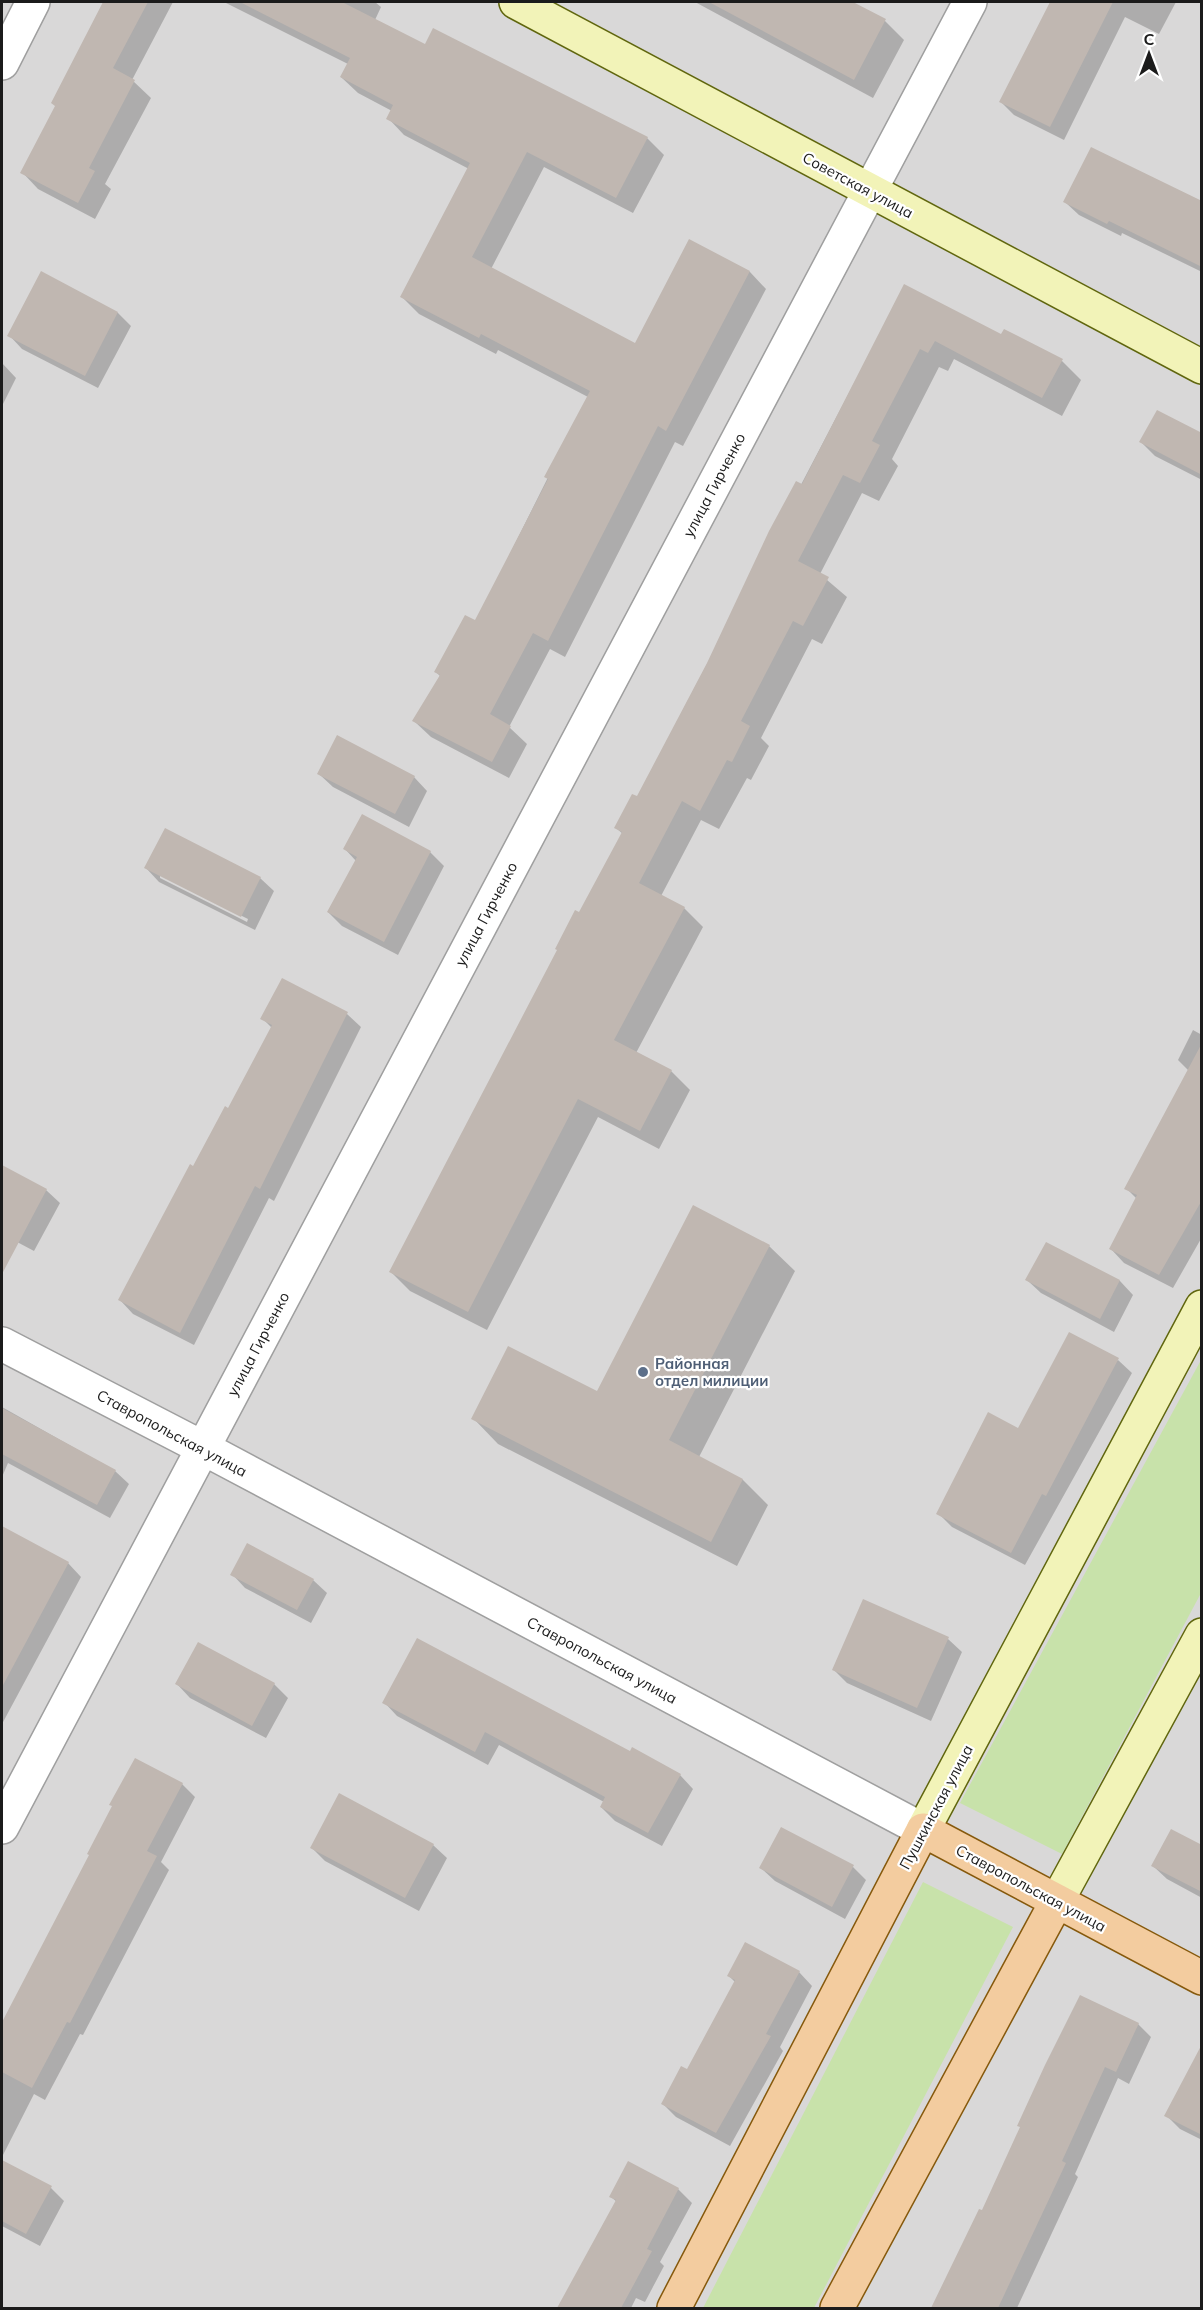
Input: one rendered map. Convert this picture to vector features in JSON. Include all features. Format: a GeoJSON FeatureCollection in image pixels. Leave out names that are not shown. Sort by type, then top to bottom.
{"type":"FeatureCollection","features":[{"type":"Feature","properties":{"kind":"main road","name":"Ставропольская улица"},"geometry":{"type":"LineString","coordinates":[[923,1830],[1202,1978]]}},
{"type":"Feature","properties":{"kind":"main road","name":"Пушкинская улица"},"geometry":{"type":"LineString","coordinates":[[674,2308],[923,1830]]}},
{"type":"Feature","properties":{"kind":"main road"},"geometry":{"type":"LineString","coordinates":[[837,2308],[1057,1901]]}},
{"type":"Feature","properties":{"kind":"street"},"geometry":{"type":"LineString","coordinates":[[2,63],[33,2]]}},
{"type":"Feature","properties":{"kind":"street","name":"Советская улица"},"geometry":{"type":"LineString","coordinates":[[516,2],[1202,367]]}},
{"type":"Feature","properties":{"kind":"street","name":"улица Гирченко"},"geometry":{"type":"LineString","coordinates":[[2,1827],[970,2]]}},
{"type":"Feature","properties":{"kind":"street","name":"Пушкинская улица"},"geometry":{"type":"LineString","coordinates":[[923,1830],[1202,1307]]}},
{"type":"Feature","properties":{"kind":"street","name":"Ставропольская улица"},"geometry":{"type":"LineString","coordinates":[[2,1344],[203,1448],[923,1830]]}},
{"type":"Feature","properties":{"kind":"street"},"geometry":{"type":"LineString","coordinates":[[1057,1901],[1202,1635]]}},
{"type":"Feature","properties":{"kind":"shaded area"},"geometry":{"type":"Polygon","coordinates":[[[2,2],[1201,2],[1201,2308],[2,2308],[2,2]]]}},
{"type":"Feature","properties":{"kind":"green space"},"geometry":{"type":"Polygon","coordinates":[[[1201,1360],[1201,1593],[1062,1854],[960,1803],[1201,1360]]]}},
{"type":"Feature","properties":{"kind":"green space"},"geometry":{"type":"Polygon","coordinates":[[[923,1882],[1013,1927],[814,2308],[703,2308],[923,1882]]]}},
{"type":"Feature","properties":{"kind":"building"},"geometry":{"type":"Polygon","coordinates":[[[103,2],[148,2],[113,68],[135,80],[89,168],[95,171],[78,203],[20,173],[55,106],[51,103],[103,2]]]}},
{"type":"Feature","properties":{"kind":"building"},"geometry":{"type":"Polygon","coordinates":[[[240,2],[342,2],[425,44],[433,28],[648,137],[616,198],[527,152],[472,257],[635,343],[689,239],[750,271],[666,431],[658,426],[548,641],[533,633],[490,714],[511,726],[492,762],[412,721],[440,675],[434,672],[465,615],[475,620],[548,479],[544,477],[590,391],[481,334],[479,338],[400,297],[470,163],[386,119],[393,105],[340,77],[350,58],[240,2]]]}},
{"type":"Feature","properties":{"kind":"building"},"geometry":{"type":"Polygon","coordinates":[[[709,2],[853,2],[886,19],[854,80],[709,2]]]}},
{"type":"Feature","properties":{"kind":"building"},"geometry":{"type":"Polygon","coordinates":[[[1050,2],[1113,2],[1050,127],[999,102],[1050,2]]]}},
{"type":"Feature","properties":{"kind":"building"},"geometry":{"type":"Polygon","coordinates":[[[1091,147],[1202,201],[1202,267],[1109,221],[1107,224],[1063,202],[1091,147]]]}},
{"type":"Feature","properties":{"kind":"building"},"geometry":{"type":"Polygon","coordinates":[[[41,271],[118,312],[85,376],[7,336],[41,271]]]}},
{"type":"Feature","properties":{"kind":"building"},"geometry":{"type":"Polygon","coordinates":[[[904,284],[1001,334],[1004,329],[1063,359],[1042,398],[935,341],[928,353],[920,349],[872,441],[880,445],[860,483],[843,475],[798,561],[829,577],[803,626],[793,621],[741,721],[750,726],[732,762],[727,760],[700,811],[682,801],[639,883],[685,907],[614,1040],[672,1070],[640,1131],[578,1099],[468,1312],[389,1272],[557,950],[555,949],[575,910],[579,912],[622,832],[614,828],[632,794],[637,796],[707,663],[769,531],[796,481],[802,484],[904,284]]]}},
{"type":"Feature","properties":{"kind":"building"},"geometry":{"type":"Polygon","coordinates":[[[1157,410],[1202,433],[1202,475],[1139,442],[1157,410]]]}},
{"type":"Feature","properties":{"kind":"building"},"geometry":{"type":"Polygon","coordinates":[[[337,735],[415,776],[395,814],[317,774],[337,735]]]}},
{"type":"Feature","properties":{"kind":"building"},"geometry":{"type":"Polygon","coordinates":[[[362,814],[431,851],[384,942],[327,912],[357,857],[343,849],[362,814]]]}},
{"type":"Feature","properties":{"kind":"building"},"geometry":{"type":"Polygon","coordinates":[[[165,828],[261,877],[241,917],[144,868],[165,828]]]}},
{"type":"Feature","properties":{"kind":"building"},"geometry":{"type":"Polygon","coordinates":[[[282,978],[348,1012],[260,1189],[255,1186],[180,1333],[118,1300],[190,1164],[193,1166],[225,1106],[228,1108],[272,1025],[260,1019],[282,978]]]}},
{"type":"Feature","properties":{"kind":"building"},"geometry":{"type":"Polygon","coordinates":[[[1202,1043],[1202,1200],[1159,1275],[1109,1249],[1137,1195],[1124,1189],[1202,1043]]]}},
{"type":"Feature","properties":{"kind":"building"},"geometry":{"type":"Polygon","coordinates":[[[2,1165],[47,1189],[2,1274],[2,1165]]]}},
{"type":"Feature","properties":{"kind":"building"},"geometry":{"type":"Polygon","coordinates":[[[693,1205],[770,1245],[669,1440],[743,1479],[711,1542],[471,1419],[508,1346],[597,1391],[693,1205]]]}},
{"type":"Feature","properties":{"kind":"building"},"geometry":{"type":"Polygon","coordinates":[[[1046,1242],[1120,1280],[1100,1319],[1025,1280],[1046,1242]]]}},
{"type":"Feature","properties":{"kind":"building"},"geometry":{"type":"Polygon","coordinates":[[[1069,1332],[1119,1358],[1046,1496],[1042,1494],[1011,1553],[936,1514],[988,1412],[1018,1428],[1069,1332]]]}},
{"type":"Feature","properties":{"kind":"building"},"geometry":{"type":"Polygon","coordinates":[[[2,1408],[116,1470],[97,1505],[2,1454],[2,1408]]]}},
{"type":"Feature","properties":{"kind":"building"},"geometry":{"type":"Polygon","coordinates":[[[2,1526],[69,1562],[2,1687],[2,1526]]]}},
{"type":"Feature","properties":{"kind":"building"},"geometry":{"type":"Polygon","coordinates":[[[247,1543],[314,1579],[297,1610],[230,1575],[247,1543]]]}},
{"type":"Feature","properties":{"kind":"building"},"geometry":{"type":"Polygon","coordinates":[[[863,1599],[949,1637],[917,1708],[832,1670],[863,1599]]]}},
{"type":"Feature","properties":{"kind":"building"},"geometry":{"type":"Polygon","coordinates":[[[417,1638],[630,1751],[632,1747],[681,1774],[648,1833],[600,1807],[605,1797],[485,1732],[475,1752],[382,1703],[417,1638]]]}},
{"type":"Feature","properties":{"kind":"building"},"geometry":{"type":"Polygon","coordinates":[[[198,1642],[275,1683],[252,1726],[175,1684],[198,1642]]]}},
{"type":"Feature","properties":{"kind":"building"},"geometry":{"type":"Polygon","coordinates":[[[135,1758],[183,1783],[147,1851],[157,1856],[70,2023],[67,2022],[32,2088],[2,2072],[2,2022],[89,1855],[87,1854],[112,1806],[109,1805],[135,1758]]]}},
{"type":"Feature","properties":{"kind":"building"},"geometry":{"type":"Polygon","coordinates":[[[339,1793],[434,1844],[405,1898],[310,1848],[339,1793]]]}},
{"type":"Feature","properties":{"kind":"building"},"geometry":{"type":"Polygon","coordinates":[[[781,1827],[854,1865],[832,1907],[759,1868],[781,1827]]]}},
{"type":"Feature","properties":{"kind":"building"},"geometry":{"type":"Polygon","coordinates":[[[1171,1829],[1202,1845],[1202,1892],[1151,1866],[1171,1829]]]}},
{"type":"Feature","properties":{"kind":"building"},"geometry":{"type":"Polygon","coordinates":[[[745,1942],[800,1971],[766,2034],[771,2036],[716,2133],[661,2104],[681,2066],[687,2069],[735,1980],[727,1976],[745,1942]]]}},
{"type":"Feature","properties":{"kind":"building"},"geometry":{"type":"Polygon","coordinates":[[[1080,1995],[1139,2023],[1116,2072],[1105,2067],[1062,2161],[1066,2163],[998,2308],[931,2308],[979,2209],[982,2210],[1020,2127],[1017,2126],[1080,1995]]]}},
{"type":"Feature","properties":{"kind":"building"},"geometry":{"type":"Polygon","coordinates":[[[1202,2044],[1202,2135],[1164,2116],[1202,2044]]]}},
{"type":"Feature","properties":{"kind":"building"},"geometry":{"type":"Polygon","coordinates":[[[2,2160],[52,2186],[26,2234],[2,2221],[2,2160]]]}},
{"type":"Feature","properties":{"kind":"building"},"geometry":{"type":"Polygon","coordinates":[[[628,2161],[679,2188],[647,2249],[652,2251],[621,2308],[557,2308],[616,2200],[609,2197],[628,2161]]]}},
{"type":"Feature","properties":{"kind":"place","name":"Районная отдел милиции"},"geometry":{"type":"Point","coordinates":[643,1372]}}]}
